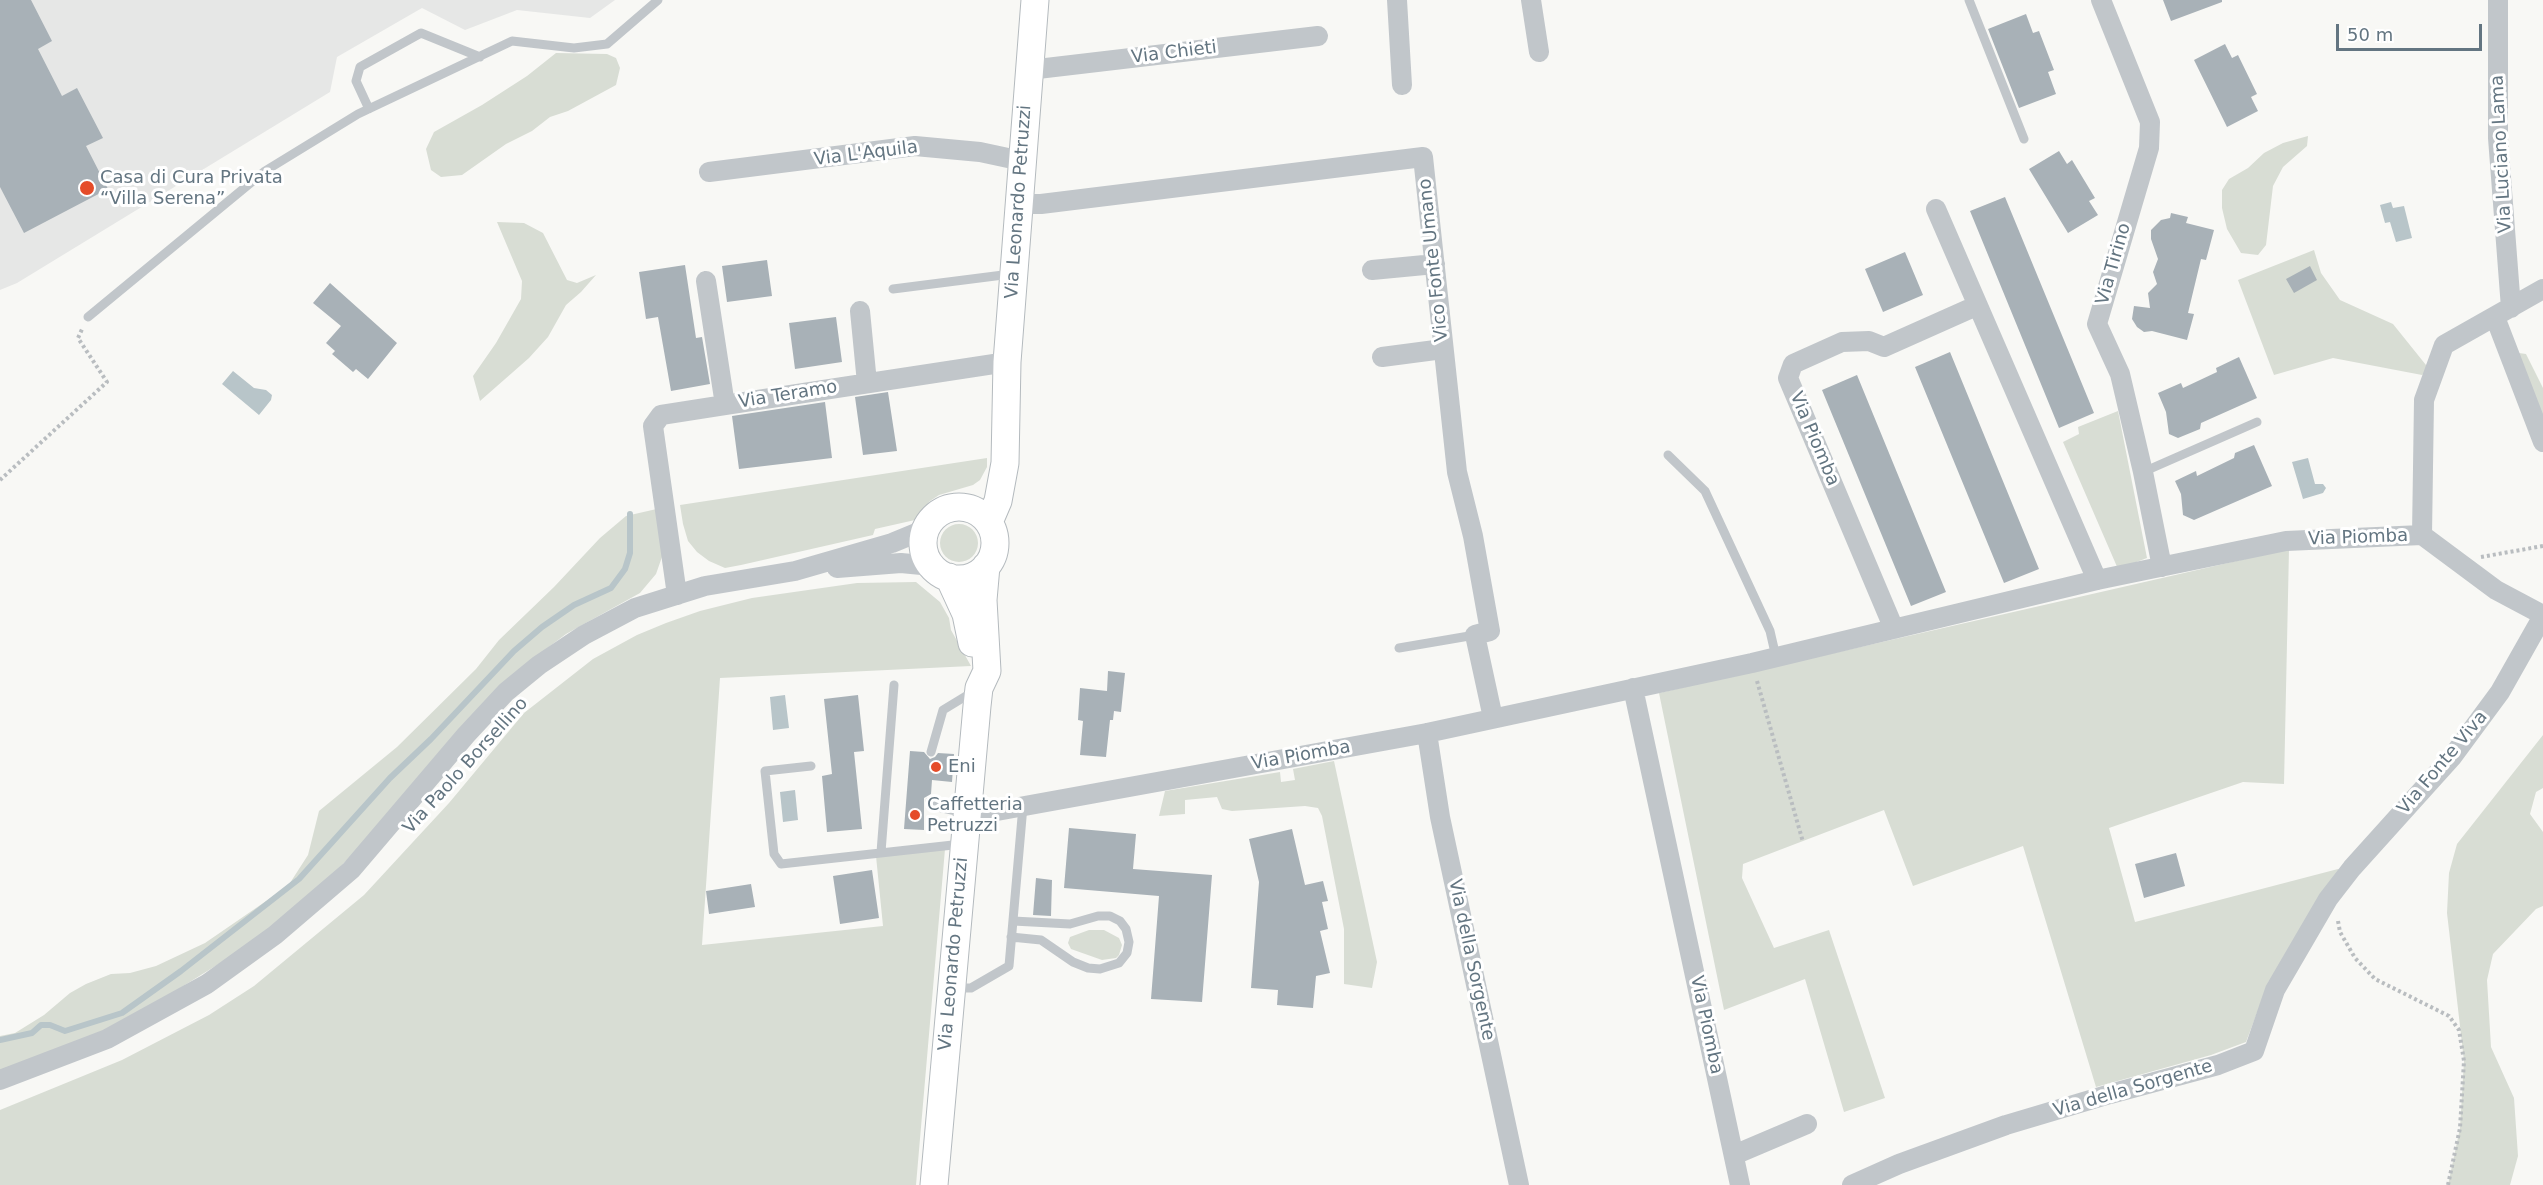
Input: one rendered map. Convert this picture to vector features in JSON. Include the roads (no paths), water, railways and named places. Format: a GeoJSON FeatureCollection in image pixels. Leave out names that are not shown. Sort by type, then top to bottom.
{"type":"FeatureCollection","features":[{"type":"Feature","properties":{"kind":"main road","name":"Via Leonardo Petruzzi"},"geometry":{"type":"LineString","coordinates":[[989,522],[998,501],[1005,463],[1006,362],[1035,0]]}},
{"type":"Feature","properties":{"kind":"main road","name":"Via Leonardo Petruzzi"},"geometry":{"type":"LineString","coordinates":[[963,507],[980,490],[988,477],[1005,404]]}},
{"type":"Feature","properties":{"kind":"main road"},"geometry":{"type":"LineString","coordinates":[[954,507],[963,507],[982,515],[989,522],[994,533],[995,545],[986,566],[969,577],[941,572],[924,548],[926,529],[937,514],[954,507]]}},
{"type":"Feature","properties":{"kind":"main road","name":"Via Leonardo Petruzzi"},"geometry":{"type":"LineString","coordinates":[[934,1185],[979,693],[987,671],[983,600],[986,566]]}},
{"type":"Feature","properties":{"kind":"main road","name":"Via Leonardo Petruzzi"},"geometry":{"type":"LineString","coordinates":[[941,572],[966,614],[973,649],[973,671],[979,693]]}},
{"type":"Feature","properties":{"kind":"street"},"geometry":{"type":"LineString","coordinates":[[1397,0],[1402,85]]}},
{"type":"Feature","properties":{"kind":"street"},"geometry":{"type":"LineString","coordinates":[[1531,0],[1539,52]]}},
{"type":"Feature","properties":{"kind":"street","name":"Via Tirino"},"geometry":{"type":"LineString","coordinates":[[2100,0],[2150,122],[2149,148],[2097,324],[2120,374],[2162,567]]}},
{"type":"Feature","properties":{"kind":"street","name":"Via Luciano Lama"},"geometry":{"type":"LineString","coordinates":[[2498,0],[2498,138],[2503,313],[2543,442]]}},
{"type":"Feature","properties":{"kind":"street","name":"Via Chieti"},"geometry":{"type":"LineString","coordinates":[[1029,70],[1318,36]]}},
{"type":"Feature","properties":{"kind":"street","name":"Via L'Aquila"},"geometry":{"type":"LineString","coordinates":[[710,172],[915,146],[980,152],[1022,161]]}},
{"type":"Feature","properties":{"kind":"street","name":"Vico Fonte Umano"},"geometry":{"type":"LineString","coordinates":[[1019,204],[1041,204],[1424,157],[1456,472],[1473,536],[1490,631],[1476,635]]}},
{"type":"Feature","properties":{"kind":"street"},"geometry":{"type":"LineString","coordinates":[[1936,209],[1976,306],[2097,580]]}},
{"type":"Feature","properties":{"kind":"street"},"geometry":{"type":"LineString","coordinates":[[1372,270],[1435,264]]}},
{"type":"Feature","properties":{"kind":"street","name":"Via Teramo"},"geometry":{"type":"LineString","coordinates":[[706,281],[725,405],[1006,362]]}},
{"type":"Feature","properties":{"kind":"street","name":"Via Piomba"},"geometry":{"type":"LineString","coordinates":[[967,813],[986,813],[1427,733],[1752,663],[2097,580],[2286,541],[2422,535],[2424,400],[2444,345],[2543,289]]}},
{"type":"Feature","properties":{"kind":"street","name":"Via Piomba"},"geometry":{"type":"LineString","coordinates":[[1894,629],[1788,378],[1793,364],[1842,342],[1869,341],[1887,353],[1976,306]]}},
{"type":"Feature","properties":{"kind":"street"},"geometry":{"type":"LineString","coordinates":[[860,311],[867,383]]}},
{"type":"Feature","properties":{"kind":"street"},"geometry":{"type":"LineString","coordinates":[[1382,357],[1443,349]]}},
{"type":"Feature","properties":{"kind":"street"},"geometry":{"type":"LineString","coordinates":[[677,595],[652,426],[661,415],[725,405]]}},
{"type":"Feature","properties":{"kind":"street","name":"Via Paolo Borsellino"},"geometry":{"type":"LineString","coordinates":[[795,571],[892,543],[926,529]]}},
{"type":"Feature","properties":{"kind":"street","name":"Via Fonte Viva"},"geometry":{"type":"LineString","coordinates":[[2328,899],[2352,868],[2452,757],[2500,692],[2543,616],[2496,590],[2422,535]]}},
{"type":"Feature","properties":{"kind":"street","name":"Via Paolo Borsellino"},"geometry":{"type":"LineString","coordinates":[[0,1080],[106,1039],[207,984],[275,936],[351,870],[466,735],[506,693],[539,665],[584,635],[635,608],[705,586],[795,571],[901,563],[941,572]]}},
{"type":"Feature","properties":{"kind":"street"},"geometry":{"type":"LineString","coordinates":[[1476,635],[1493,718]]}},
{"type":"Feature","properties":{"kind":"street","name":"Via Piomba"},"geometry":{"type":"LineString","coordinates":[[1633,688],[1740,1185]]}},
{"type":"Feature","properties":{"kind":"street","name":"Via della Sorgente"},"geometry":{"type":"LineString","coordinates":[[1427,733],[1440,817],[1519,1185]]}},
{"type":"Feature","properties":{"kind":"street","name":"Via della Sorgente"},"geometry":{"type":"LineString","coordinates":[[1852,1185],[1899,1164],[2006,1125],[2218,1065],[2254,1051],[2275,990],[2328,899]]}},
{"type":"Feature","properties":{"kind":"street"},"geometry":{"type":"LineString","coordinates":[[1734,1155],[1807,1124]]}},
{"type":"Feature","properties":{"kind":"lane"},"geometry":{"type":"LineString","coordinates":[[88,317],[265,171],[369,109],[512,41],[574,48],[608,44],[658,0]]}},
{"type":"Feature","properties":{"kind":"lane"},"geometry":{"type":"LineString","coordinates":[[1969,0],[2024,139]]}},
{"type":"Feature","properties":{"kind":"lane"},"geometry":{"type":"LineString","coordinates":[[369,109],[356,81],[360,67],[421,33],[480,57]]}},
{"type":"Feature","properties":{"kind":"lane"},"geometry":{"type":"LineString","coordinates":[[893,290],[1013,273]]}},
{"type":"Feature","properties":{"kind":"lane"},"geometry":{"type":"LineString","coordinates":[[2143,472],[2257,422]]}},
{"type":"Feature","properties":{"kind":"lane"},"geometry":{"type":"LineString","coordinates":[[1668,455],[1706,491],[1770,631],[1776,657]]}},
{"type":"Feature","properties":{"kind":"lane"},"geometry":{"type":"LineString","coordinates":[[1399,648],[1476,635]]}},
{"type":"Feature","properties":{"kind":"lane"},"geometry":{"type":"LineString","coordinates":[[881,852],[894,685]]}},
{"type":"Feature","properties":{"kind":"lane"},"geometry":{"type":"LineString","coordinates":[[931,752],[943,710],[966,696],[979,693]]}},
{"type":"Feature","properties":{"kind":"lane"},"geometry":{"type":"LineString","coordinates":[[811,766],[765,771],[774,854],[781,864],[964,844]]}},
{"type":"Feature","properties":{"kind":"lane"},"geometry":{"type":"LineString","coordinates":[[930,801],[933,806],[967,813]]}},
{"type":"Feature","properties":{"kind":"lane"},"geometry":{"type":"LineString","coordinates":[[951,988],[971,988],[1009,966],[1023,806]]}},
{"type":"Feature","properties":{"kind":"lane"},"geometry":{"type":"LineString","coordinates":[[1011,937],[1041,940],[1073,962],[1088,968],[1100,969],[1119,963],[1126,953],[1129,942],[1126,928],[1120,921],[1110,916],[1098,916],[1070,924],[1013,921]]}},
{"type":"Feature","properties":{"kind":"waterway"},"geometry":{"type":"LineString","coordinates":[[0,1040],[32,1033],[41,1025],[50,1025],[65,1031],[122,1013],[181,971],[299,879],[390,778],[431,739],[514,651],[542,627],[574,605],[611,588],[625,569],[630,553],[630,514]]}},
{"type":"Feature","properties":{"kind":"place","name":"Casa di Cura Privata “Villa Serena”"},"geometry":{"type":"Point","coordinates":[87,188]}},
{"type":"Feature","properties":{"kind":"place","name":"Eni"},"geometry":{"type":"Point","coordinates":[936,767]}},
{"type":"Feature","properties":{"kind":"place","name":"Caffetteria Petruzzi"},"geometry":{"type":"Point","coordinates":[915,815]}}]}
